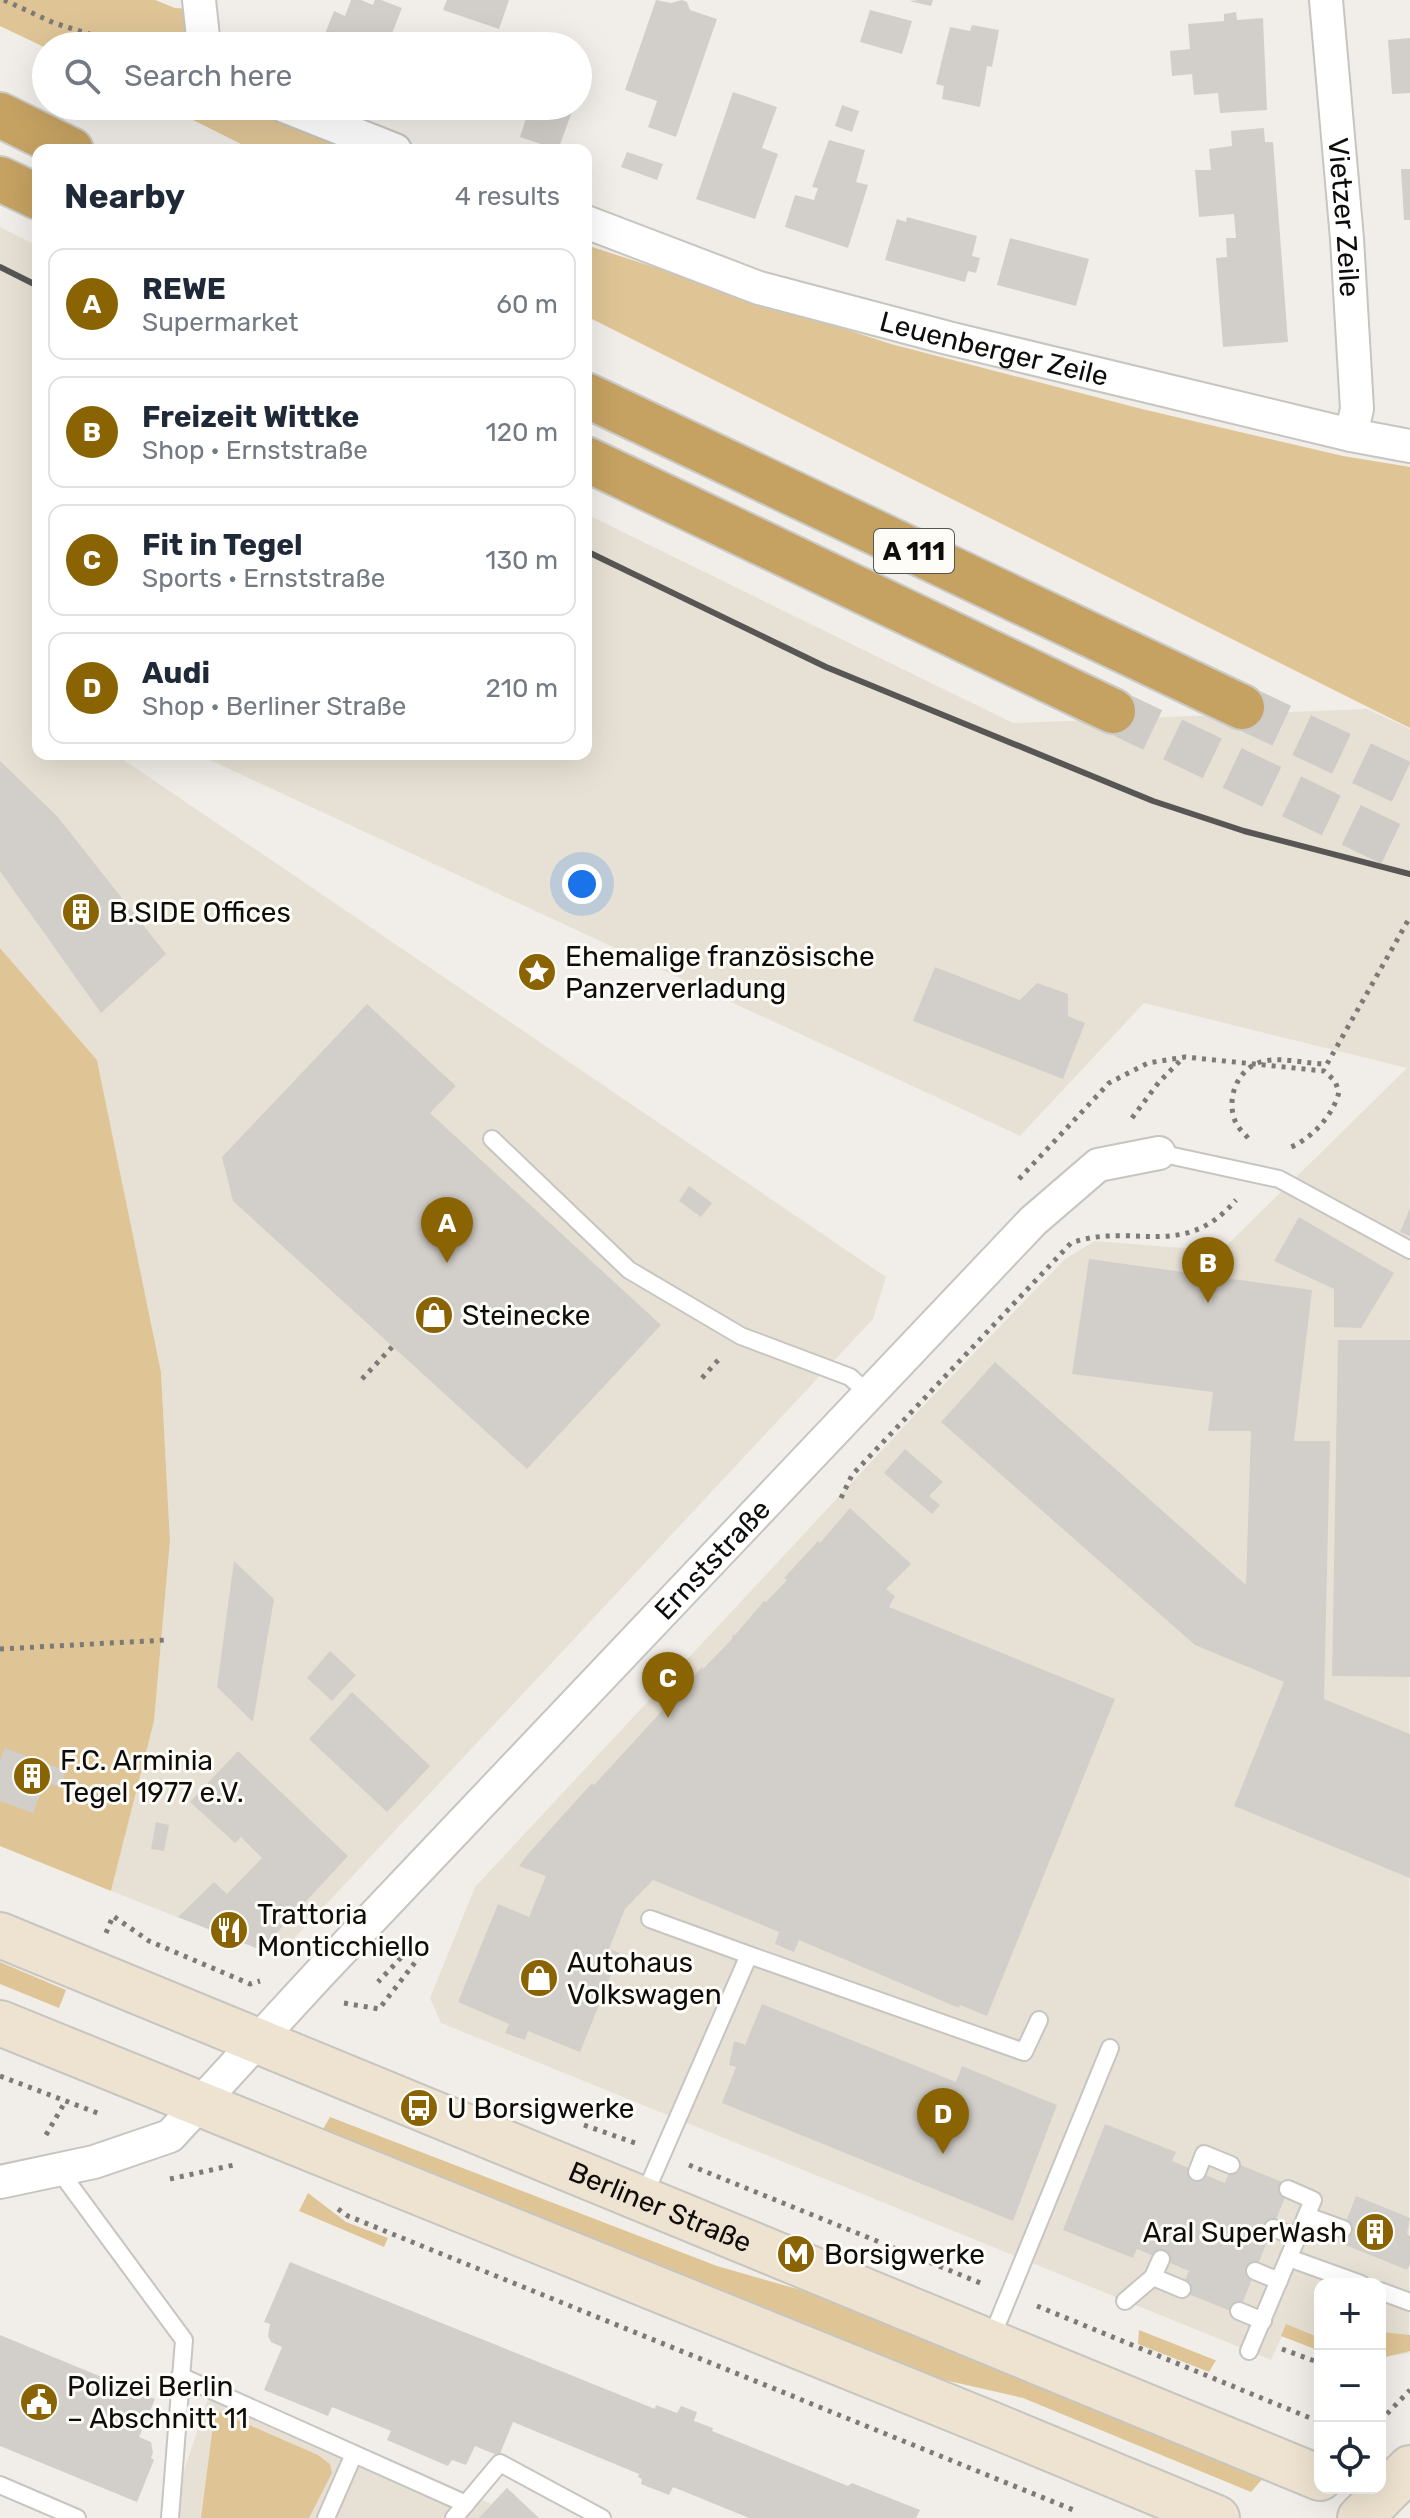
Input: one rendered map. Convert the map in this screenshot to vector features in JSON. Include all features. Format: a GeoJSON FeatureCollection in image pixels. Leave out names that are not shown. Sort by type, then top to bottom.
{"type":"FeatureCollection","features":[{"type":"Feature","properties":{"kind":"highway"},"geometry":{"type":"LineString","coordinates":[[0,115],[59,144]]}},
{"type":"Feature","properties":{"kind":"highway"},"geometry":{"type":"LineString","coordinates":[[0,179],[32,194]]}},
{"type":"Feature","properties":{"kind":"highway","name":"A 111"},"geometry":{"type":"LineString","coordinates":[[592,398],[1242,707]]}},
{"type":"Feature","properties":{"kind":"highway","name":"A 111"},"geometry":{"type":"LineString","coordinates":[[592,462],[1113,711]]}},
{"type":"Feature","properties":{"kind":"main road","name":"Berliner Straße"},"geometry":{"type":"LineString","coordinates":[[0,1935],[257,2040],[334,2075],[1314,2476]]}},
{"type":"Feature","properties":{"kind":"main road"},"geometry":{"type":"LineString","coordinates":[[0,2023],[1217,2518]]}},
{"type":"Feature","properties":{"kind":"main road"},"geometry":{"type":"LineString","coordinates":[[1373,2505],[1410,2468]]}},
{"type":"Feature","properties":{"kind":"street"},"geometry":{"type":"LineString","coordinates":[[199,0],[202,32]]}},
{"type":"Feature","properties":{"kind":"street","name":"Vietzer Zeile"},"geometry":{"type":"LineString","coordinates":[[1326,0],[1349,270],[1357,409],[1351,435]]}},
{"type":"Feature","properties":{"kind":"street"},"geometry":{"type":"LineString","coordinates":[[319,120],[380,144]]}},
{"type":"Feature","properties":{"kind":"street","name":"Leuenberger Zeile"},"geometry":{"type":"LineString","coordinates":[[592,224],[759,288],[963,342],[1351,435],[1410,446]]}},
{"type":"Feature","properties":{"kind":"street","name":"Ernststraße"},"geometry":{"type":"LineString","coordinates":[[0,2182],[117,2155],[170,2136],[257,2040],[1033,1221],[1098,1165],[1159,1153]]}},
{"type":"Feature","properties":{"kind":"lane"},"geometry":{"type":"LineString","coordinates":[[492,1139],[629,1270],[741,1336],[850,1377],[869,1394]]}},
{"type":"Feature","properties":{"kind":"lane"},"geometry":{"type":"LineString","coordinates":[[1159,1153],[1279,1179],[1410,1250]]}},
{"type":"Feature","properties":{"kind":"lane"},"geometry":{"type":"LineString","coordinates":[[650,1919],[1024,2052],[1039,2020]]}},
{"type":"Feature","properties":{"kind":"lane"},"geometry":{"type":"LineString","coordinates":[[643,2199],[749,1955]]}},
{"type":"Feature","properties":{"kind":"lane"},"geometry":{"type":"LineString","coordinates":[[990,2341],[1110,2048]]}},
{"type":"Feature","properties":{"kind":"lane"},"geometry":{"type":"LineString","coordinates":[[1197,2172],[1204,2154],[1231,2165]]}},
{"type":"Feature","properties":{"kind":"lane"},"geometry":{"type":"LineString","coordinates":[[58,2169],[184,2340],[170,2518]]}},
{"type":"Feature","properties":{"kind":"lane"},"geometry":{"type":"LineString","coordinates":[[1249,2351],[1313,2200],[1288,2189]]}},
{"type":"Feature","properties":{"kind":"lane"},"geometry":{"type":"LineString","coordinates":[[1307,2216],[1343,2229]]}},
{"type":"Feature","properties":{"kind":"lane"},"geometry":{"type":"LineString","coordinates":[[1273,2228],[1298,2238]]}},
{"type":"Feature","properties":{"kind":"lane"},"geometry":{"type":"LineString","coordinates":[[1289,2258],[1344,2278]]}},
{"type":"Feature","properties":{"kind":"lane"},"geometry":{"type":"LineString","coordinates":[[1125,2301],[1153,2277],[1161,2259]]}},
{"type":"Feature","properties":{"kind":"lane"},"geometry":{"type":"LineString","coordinates":[[1255,2271],[1279,2281]]}},
{"type":"Feature","properties":{"kind":"lane"},"geometry":{"type":"LineString","coordinates":[[1153,2277],[1182,2289]]}},
{"type":"Feature","properties":{"kind":"lane"},"geometry":{"type":"LineString","coordinates":[[1386,2293],[1410,2302]]}},
{"type":"Feature","properties":{"kind":"lane"},"geometry":{"type":"LineString","coordinates":[[1239,2311],[1263,2321]]}},
{"type":"Feature","properties":{"kind":"lane"},"geometry":{"type":"LineString","coordinates":[[180,2376],[466,2504]]}},
{"type":"Feature","properties":{"kind":"lane"},"geometry":{"type":"LineString","coordinates":[[326,2518],[354,2454]]}},
{"type":"Feature","properties":{"kind":"lane"},"geometry":{"type":"LineString","coordinates":[[454,2518],[500,2463],[602,2518]]}},
{"type":"Feature","properties":{"kind":"lane"},"geometry":{"type":"LineString","coordinates":[[0,2485],[77,2518]]}},
{"type":"Feature","properties":{"kind":"path"},"geometry":{"type":"LineString","coordinates":[[4,0],[54,23],[83,32]]}},
{"type":"Feature","properties":{"kind":"path"},"geometry":{"type":"LineString","coordinates":[[1259,1146],[1236,1123],[1232,1103],[1235,1085],[1245,1072],[1262,1061],[1327,1064],[1410,917]]}},
{"type":"Feature","properties":{"kind":"path"},"geometry":{"type":"LineString","coordinates":[[1098,1165],[1159,1082],[1185,1057],[1324,1071],[1335,1081],[1339,1092],[1336,1105],[1302,1142],[1288,1149],[1279,1149]]}},
{"type":"Feature","properties":{"kind":"path"},"geometry":{"type":"LineString","coordinates":[[841,1498],[852,1475],[1071,1243],[1092,1236],[1165,1238],[1191,1232],[1215,1222],[1235,1202],[1253,1173]]}},
{"type":"Feature","properties":{"kind":"path"},"geometry":{"type":"LineString","coordinates":[[362,1379],[393,1346]]}},
{"type":"Feature","properties":{"kind":"path"},"geometry":{"type":"LineString","coordinates":[[0,1649],[166,1640]]}},
{"type":"Feature","properties":{"kind":"path"},"geometry":{"type":"LineString","coordinates":[[105,1938],[113,1916],[149,1941],[250,1984],[273,1977]]}},
{"type":"Feature","properties":{"kind":"path"},"geometry":{"type":"LineString","coordinates":[[336,2002],[379,2009],[420,1956],[411,1947],[378,1982]]}},
{"type":"Feature","properties":{"kind":"path"},"geometry":{"type":"LineString","coordinates":[[0,2076],[25,2086]]}},
{"type":"Feature","properties":{"kind":"path"},"geometry":{"type":"LineString","coordinates":[[44,2138],[61,2107]]}},
{"type":"Feature","properties":{"kind":"path"},"geometry":{"type":"LineString","coordinates":[[574,2123],[602,2130],[663,2154],[1314,2420]]}},
{"type":"Feature","properties":{"kind":"path"},"geometry":{"type":"LineString","coordinates":[[335,2207],[361,2222],[1080,2512]]}},
{"type":"Feature","properties":{"kind":"path"},"geometry":{"type":"LineString","coordinates":[[1281,2348],[1314,2361]]}},
{"type":"Feature","properties":{"kind":"path"},"geometry":{"type":"LineString","coordinates":[[1386,2415],[1410,2390]]}},
{"type":"Feature","properties":{"kind":"shaded area"},"geometry":{"type":"Polygon","coordinates":[[[0,0],[155,0],[175,8],[192,9],[193,32],[32,32],[32,41],[0,26],[0,0]]]}},
{"type":"Feature","properties":{"kind":"shaded area"},"geometry":{"type":"Polygon","coordinates":[[[193,120],[289,120],[343,144],[241,144],[193,120]]]}},
{"type":"Feature","properties":{"kind":"shaded area"},"geometry":{"type":"Polygon","coordinates":[[[0,227],[32,243],[32,760],[124,760],[886,1277],[873,1319],[289,1944],[261,1950],[111,1891],[154,1721],[170,1541],[161,1372],[97,1060],[0,948],[0,227]]]}},
{"type":"Feature","properties":{"kind":"shaded area"},"geometry":{"type":"Polygon","coordinates":[[[592,247],[891,344],[1142,409],[1343,456],[1410,467],[1410,728],[592,319],[592,247]]]}},
{"type":"Feature","properties":{"kind":"shaded area"},"geometry":{"type":"Polygon","coordinates":[[[592,517],[1013,723],[1367,709],[1410,729],[1409,2353],[1386,2357],[1386,2278],[1314,2278],[1314,2349],[1282,2336],[1271,2360],[441,2023],[430,1998],[475,1887],[924,1405],[1065,1259],[1095,1241],[1221,1251],[1407,1068],[1144,1003],[1020,1136],[210,760],[592,760],[592,517]]]}},
{"type":"Feature","properties":{"kind":"shaded area"},"geometry":{"type":"Polygon","coordinates":[[[0,948],[97,1060],[161,1372],[170,1541],[154,1721],[111,1891],[0,1846],[0,948]]]}},
{"type":"Feature","properties":{"kind":"shaded area"},"geometry":{"type":"Polygon","coordinates":[[[0,1962],[66,1990],[59,2008],[0,1984],[0,1962]]]}},
{"type":"Feature","properties":{"kind":"shaded area"},"geometry":{"type":"Polygon","coordinates":[[[330,2117],[717,2266],[825,2297],[1264,2477],[1251,2492],[1023,2398],[940,2379],[322,2131],[330,2117]]]}},
{"type":"Feature","properties":{"kind":"shaded area"},"geometry":{"type":"Polygon","coordinates":[[[308,2193],[346,2222],[388,2238],[384,2247],[299,2211],[308,2193]]]}},
{"type":"Feature","properties":{"kind":"shaded area"},"geometry":{"type":"Polygon","coordinates":[[[1286,2324],[1314,2336],[1314,2349],[1281,2336],[1286,2324]]]}},
{"type":"Feature","properties":{"kind":"shaded area"},"geometry":{"type":"Polygon","coordinates":[[[1139,2330],[1216,2360],[1209,2372],[1138,2344],[1139,2330]]]}},
{"type":"Feature","properties":{"kind":"shaded area"},"geometry":{"type":"Polygon","coordinates":[[[1386,2333],[1410,2335],[1410,2351],[1386,2357],[1386,2333]]]}},
{"type":"Feature","properties":{"kind":"shaded area"},"geometry":{"type":"Polygon","coordinates":[[[214,2381],[491,2504],[507,2488],[539,2518],[168,2518],[214,2381]]]}},
{"type":"Feature","properties":{"kind":"shaded area"},"geometry":{"type":"Polygon","coordinates":[[[215,2410],[318,2455],[330,2464],[332,2473],[309,2518],[201,2518],[215,2410]]]}},
{"type":"Feature","properties":{"kind":"building"},"geometry":{"type":"Polygon","coordinates":[[[351,0],[373,5],[375,0],[381,0],[402,8],[393,32],[326,32],[334,11],[345,16],[351,0]]]}},
{"type":"Feature","properties":{"kind":"building"},"geometry":{"type":"Polygon","coordinates":[[[447,0],[509,0],[499,29],[443,10],[447,0]]]}},
{"type":"Feature","properties":{"kind":"building"},"geometry":{"type":"Polygon","coordinates":[[[656,0],[671,3],[682,0],[687,2],[690,10],[717,19],[676,137],[648,127],[657,101],[625,90],[656,0]]]}},
{"type":"Feature","properties":{"kind":"building"},"geometry":{"type":"Polygon","coordinates":[[[933,0],[931,6],[909,1],[933,0]]]}},
{"type":"Feature","properties":{"kind":"building"},"geometry":{"type":"Polygon","coordinates":[[[870,10],[912,21],[902,54],[860,42],[870,10]]]}},
{"type":"Feature","properties":{"kind":"building"},"geometry":{"type":"Polygon","coordinates":[[[1236,12],[1237,20],[1263,18],[1267,110],[1220,113],[1218,93],[1194,95],[1192,74],[1172,76],[1170,51],[1190,49],[1188,24],[1224,21],[1224,14],[1236,12]]]}},
{"type":"Feature","properties":{"kind":"building"},"geometry":{"type":"Polygon","coordinates":[[[972,25],[999,30],[992,67],[987,66],[980,107],[942,99],[944,86],[936,84],[950,27],[970,31],[972,25]]]}},
{"type":"Feature","properties":{"kind":"building"},"geometry":{"type":"Polygon","coordinates":[[[1410,38],[1410,93],[1392,94],[1388,40],[1410,38]]]}},
{"type":"Feature","properties":{"kind":"building"},"geometry":{"type":"Polygon","coordinates":[[[733,92],[777,107],[762,148],[778,154],[755,219],[696,199],[733,92]]]}},
{"type":"Feature","properties":{"kind":"building"},"geometry":{"type":"Polygon","coordinates":[[[842,105],[859,111],[852,132],[835,126],[842,105]]]}},
{"type":"Feature","properties":{"kind":"building"},"geometry":{"type":"Polygon","coordinates":[[[525,120],[569,120],[560,144],[540,144],[520,137],[525,120]]]}},
{"type":"Feature","properties":{"kind":"building"},"geometry":{"type":"Polygon","coordinates":[[[1264,128],[1265,142],[1273,142],[1288,342],[1223,347],[1216,258],[1227,257],[1226,238],[1236,238],[1234,214],[1199,217],[1195,170],[1211,170],[1209,149],[1232,146],[1231,131],[1264,128]]]}},
{"type":"Feature","properties":{"kind":"building"},"geometry":{"type":"Polygon","coordinates":[[[829,140],[865,150],[856,182],[868,185],[848,248],[785,227],[795,195],[814,200],[818,188],[812,187],[829,140]]]}},
{"type":"Feature","properties":{"kind":"building"},"geometry":{"type":"Polygon","coordinates":[[[627,152],[663,164],[657,180],[621,167],[627,152]]]}},
{"type":"Feature","properties":{"kind":"building"},"geometry":{"type":"Polygon","coordinates":[[[1401,169],[1410,169],[1410,220],[1404,220],[1401,169]]]}},
{"type":"Feature","properties":{"kind":"building"},"geometry":{"type":"Polygon","coordinates":[[[907,217],[977,236],[972,256],[980,258],[976,273],[968,271],[965,282],[885,260],[897,219],[906,222],[907,217]]]}},
{"type":"Feature","properties":{"kind":"building"},"geometry":{"type":"Polygon","coordinates":[[[1010,238],[1089,259],[1076,306],[997,285],[1010,238]]]}},
{"type":"Feature","properties":{"kind":"building","name":"B.SIDE Offices"},"geometry":{"type":"Polygon","coordinates":[[[0,761],[57,816],[166,954],[101,1013],[0,871],[0,761]]]}},
{"type":"Feature","properties":{"kind":"building"},"geometry":{"type":"Polygon","coordinates":[[[935,967],[1020,1000],[1037,983],[1068,994],[1068,1016],[1085,1023],[1063,1079],[913,1021],[935,967]]]}},
{"type":"Feature","properties":{"kind":"building"},"geometry":{"type":"Polygon","coordinates":[[[367,1004],[456,1086],[430,1113],[661,1325],[527,1469],[233,1201],[222,1157],[367,1004]]]}},
{"type":"Feature","properties":{"kind":"building"},"geometry":{"type":"Polygon","coordinates":[[[689,1186],[712,1203],[701,1217],[679,1201],[689,1186]]]}},
{"type":"Feature","properties":{"kind":"building"},"geometry":{"type":"Polygon","coordinates":[[[1410,1208],[1410,1236],[1400,1232],[1410,1208]]]}},
{"type":"Feature","properties":{"kind":"building"},"geometry":{"type":"Polygon","coordinates":[[[1299,1217],[1394,1273],[1361,1328],[1334,1327],[1334,1289],[1274,1261],[1299,1217]]]}},
{"type":"Feature","properties":{"kind":"building"},"geometry":{"type":"Polygon","coordinates":[[[1089,1259],[1312,1290],[1294,1441],[1330,1441],[1324,1699],[1410,1734],[1410,1878],[1234,1806],[1284,1682],[1195,1645],[941,1422],[995,1362],[1246,1585],[1251,1431],[1208,1431],[1213,1392],[1072,1374],[1089,1259]]]}},
{"type":"Feature","properties":{"kind":"building"},"geometry":{"type":"Polygon","coordinates":[[[1338,1340],[1410,1340],[1410,1677],[1332,1676],[1338,1340]]]}},
{"type":"Feature","properties":{"kind":"building"},"geometry":{"type":"Polygon","coordinates":[[[905,1449],[943,1482],[929,1496],[940,1505],[932,1514],[884,1473],[905,1449]]]}},
{"type":"Feature","properties":{"kind":"building"},"geometry":{"type":"Polygon","coordinates":[[[850,1508],[911,1564],[886,1589],[895,1596],[889,1607],[1115,1699],[987,2016],[960,2005],[959,2008],[799,1940],[794,1952],[775,1944],[779,1932],[653,1880],[625,1909],[609,1949],[620,1953],[580,2052],[528,2031],[525,2040],[505,2033],[509,2024],[458,2002],[498,1904],[529,1917],[546,1876],[519,1866],[528,1854],[787,1580],[784,1578],[850,1508]]]}},
{"type":"Feature","properties":{"kind":"building"},"geometry":{"type":"Polygon","coordinates":[[[234,1561],[274,1599],[253,1722],[217,1687],[234,1561]]]}},
{"type":"Feature","properties":{"kind":"building"},"geometry":{"type":"Polygon","coordinates":[[[330,1651],[356,1675],[332,1701],[307,1678],[330,1651]]]}},
{"type":"Feature","properties":{"kind":"building"},"geometry":{"type":"Polygon","coordinates":[[[352,1692],[430,1766],[387,1812],[309,1739],[352,1692]]]}},
{"type":"Feature","properties":{"kind":"building","name":"F.C. Arminia Tegel 1977 e.V."},"geometry":{"type":"Polygon","coordinates":[[[5,1748],[66,1771],[60,1787],[45,1782],[33,1813],[0,1801],[0,1760],[5,1748]]]}},
{"type":"Feature","properties":{"kind":"building"},"geometry":{"type":"Polygon","coordinates":[[[238,1751],[348,1856],[261,1950],[178,1917],[214,1882],[227,1894],[262,1858],[241,1837],[235,1843],[190,1802],[238,1751]]]}},
{"type":"Feature","properties":{"kind":"building"},"geometry":{"type":"Polygon","coordinates":[[[156,1822],[169,1825],[164,1851],[151,1849],[156,1822]]]}},
{"type":"Feature","properties":{"kind":"building"},"geometry":{"type":"Polygon","coordinates":[[[762,2004],[956,2082],[962,2066],[1057,2105],[1013,2221],[722,2103],[736,2067],[729,2065],[734,2041],[745,2045],[762,2004]]]}},
{"type":"Feature","properties":{"kind":"building"},"geometry":{"type":"Polygon","coordinates":[[[1105,2124],[1176,2152],[1172,2161],[1225,2183],[1233,2162],[1290,2185],[1238,2314],[1181,2291],[1189,2271],[1137,2249],[1133,2258],[1063,2230],[1105,2124]]]}},
{"type":"Feature","properties":{"kind":"building","name":"Aral SuperWash"},"geometry":{"type":"Polygon","coordinates":[[[1356,2196],[1410,2218],[1407,2234],[1410,2236],[1410,2264],[1407,2270],[1338,2242],[1356,2196]]]}},
{"type":"Feature","properties":{"kind":"building"},"geometry":{"type":"Polygon","coordinates":[[[290,2262],[655,2409],[656,2405],[677,2413],[681,2406],[697,2412],[694,2421],[713,2428],[712,2431],[848,2486],[852,2483],[920,2510],[916,2518],[749,2518],[673,2487],[669,2495],[641,2484],[639,2474],[513,2422],[499,2456],[475,2446],[466,2465],[452,2460],[448,2466],[387,2440],[391,2431],[332,2407],[328,2416],[264,2390],[282,2347],[271,2342],[268,2336],[270,2324],[264,2322],[290,2262]]]}},
{"type":"Feature","properties":{"kind":"building"},"geometry":{"type":"Polygon","coordinates":[[[0,2335],[155,2399],[139,2437],[151,2442],[151,2458],[154,2460],[137,2502],[0,2446],[0,2335]]]}},
{"type":"Feature","properties":{"kind":"building"},"geometry":{"type":"Polygon","coordinates":[[[507,2488],[539,2518],[479,2518],[507,2488]]]}},
{"type":"Feature","properties":{"kind":"tunnel"},"geometry":{"type":"LineString","coordinates":[[1242,707],[1410,786]]}},
{"type":"Feature","properties":{"kind":"tunnel"},"geometry":{"type":"LineString","coordinates":[[1113,711],[1410,853]]}},
{"type":"Feature","properties":{"kind":"railway"},"geometry":{"type":"LineString","coordinates":[[0,267],[32,283]]}},
{"type":"Feature","properties":{"kind":"railway"},"geometry":{"type":"LineString","coordinates":[[592,554],[826,667],[1153,801],[1244,831],[1410,874]]}},
{"type":"Feature","properties":{"kind":"place","name":"B.SIDE Offices"},"geometry":{"type":"Point","coordinates":[81,912]}},
{"type":"Feature","properties":{"kind":"place","name":"Ehemalige französische Panzerverladung"},"geometry":{"type":"Point","coordinates":[537,972]}},
{"type":"Feature","properties":{"kind":"place","name":"REWE"},"geometry":{"type":"Point","coordinates":[447,1263]}},
{"type":"Feature","properties":{"kind":"place","name":"Freizeit Wittke"},"geometry":{"type":"Point","coordinates":[1208,1303]}},
{"type":"Feature","properties":{"kind":"place","name":"Steinecke"},"geometry":{"type":"Point","coordinates":[434,1315]}},
{"type":"Feature","properties":{"kind":"place","name":"Fit in Tegel"},"geometry":{"type":"Point","coordinates":[668,1718]}},
{"type":"Feature","properties":{"kind":"place","name":"F.C. Arminia Tegel 1977 e.V."},"geometry":{"type":"Point","coordinates":[32,1776]}},
{"type":"Feature","properties":{"kind":"place","name":"Trattoria Monticchiello"},"geometry":{"type":"Point","coordinates":[229,1930]}},
{"type":"Feature","properties":{"kind":"place","name":"Autohaus Volkswagen"},"geometry":{"type":"Point","coordinates":[539,1978]}},
{"type":"Feature","properties":{"kind":"place","name":"U Borsigwerke"},"geometry":{"type":"Point","coordinates":[419,2108]}},
{"type":"Feature","properties":{"kind":"place","name":"Audi"},"geometry":{"type":"Point","coordinates":[943,2154]}},
{"type":"Feature","properties":{"kind":"place","name":"Aral SuperWash"},"geometry":{"type":"Point","coordinates":[1375,2232]}},
{"type":"Feature","properties":{"kind":"place","name":"Borsigwerke"},"geometry":{"type":"Point","coordinates":[796,2254]}},
{"type":"Feature","properties":{"kind":"place","name":"Polizei Berlin – Abschnitt 11"},"geometry":{"type":"Point","coordinates":[39,2402]}}]}
